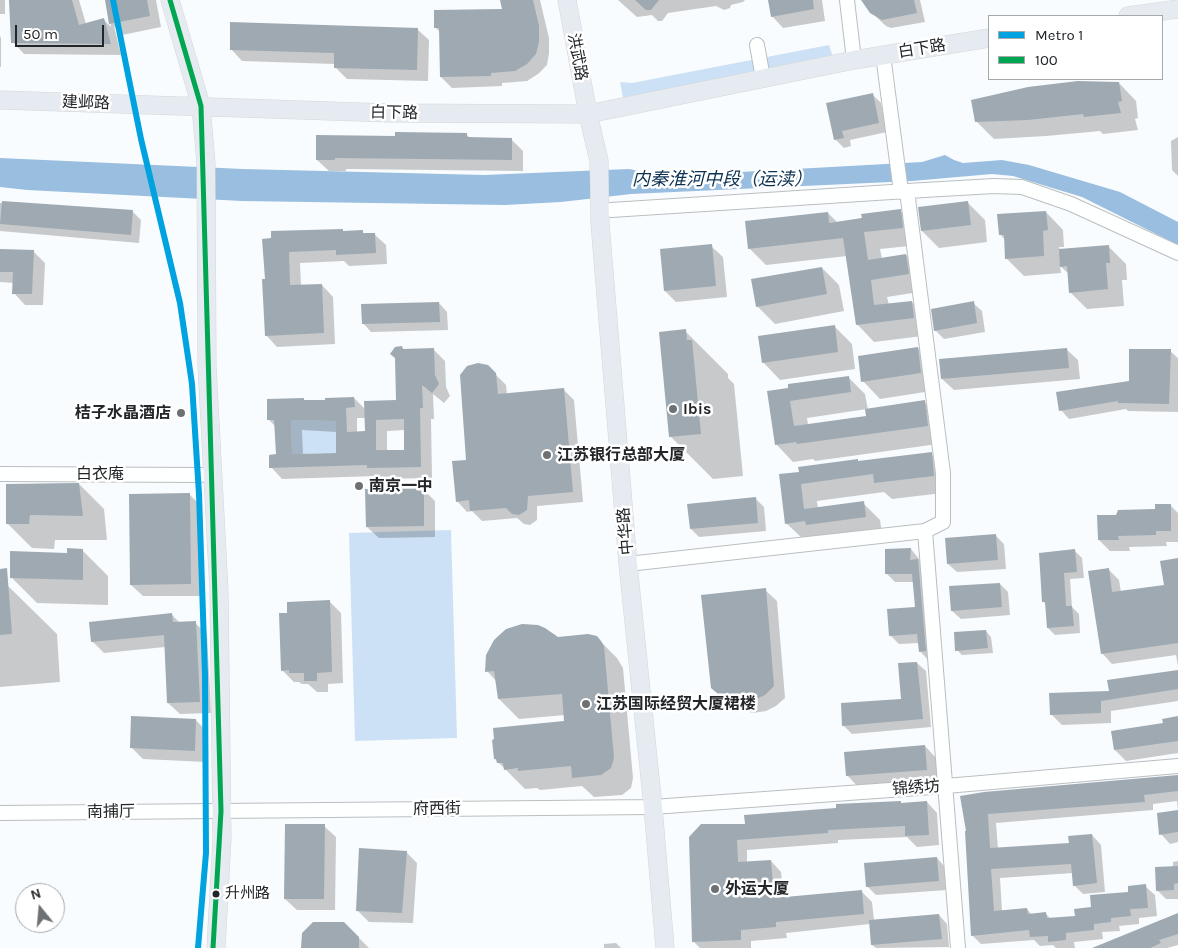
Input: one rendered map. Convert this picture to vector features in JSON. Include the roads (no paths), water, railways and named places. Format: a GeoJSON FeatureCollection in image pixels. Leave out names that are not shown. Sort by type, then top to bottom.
{"type":"FeatureCollection","features":[{"type":"Feature","properties":{"kind":"main road"},"geometry":{"type":"LineString","coordinates":[[170,0],[201,106]]}},
{"type":"Feature","properties":{"kind":"main road","name":"洪武路"},"geometry":{"type":"LineString","coordinates":[[567,0],[588,114]]}},
{"type":"Feature","properties":{"kind":"main road"},"geometry":{"type":"LineString","coordinates":[[1135,15],[1178,9]]}},
{"type":"Feature","properties":{"kind":"main road","name":"白下路"},"geometry":{"type":"LineString","coordinates":[[201,106],[390,113],[588,114],[854,60],[988,38]]}},
{"type":"Feature","properties":{"kind":"main road","name":"建邺路"},"geometry":{"type":"LineString","coordinates":[[0,100],[201,106]]}},
{"type":"Feature","properties":{"kind":"main road","name":"中华路"},"geometry":{"type":"LineString","coordinates":[[588,114],[599,161],[605,217],[628,564],[653,807],[665,948]]}},
{"type":"Feature","properties":{"kind":"main road"},"geometry":{"type":"LineString","coordinates":[[216,948],[222,838]]}},
{"type":"Feature","properties":{"kind":"street"},"geometry":{"type":"LineString","coordinates":[[847,0],[854,60]]}},
{"type":"Feature","properties":{"kind":"street"},"geometry":{"type":"LineString","coordinates":[[757,45],[763,78]]}},
{"type":"Feature","properties":{"kind":"street"},"geometry":{"type":"LineString","coordinates":[[628,564],[925,531],[943,522],[942,473],[904,192],[895,148],[883,55]]}},
{"type":"Feature","properties":{"kind":"street"},"geometry":{"type":"LineString","coordinates":[[201,106],[206,163],[207,366],[219,591],[222,838]]}},
{"type":"Feature","properties":{"kind":"street"},"geometry":{"type":"LineString","coordinates":[[605,217],[904,192],[994,186],[1022,187],[1071,204],[1178,253]]}},
{"type":"Feature","properties":{"kind":"street","name":"白衣庵"},"geometry":{"type":"LineString","coordinates":[[0,474],[201,474]]}},
{"type":"Feature","properties":{"kind":"street"},"geometry":{"type":"LineString","coordinates":[[925,531],[958,948]]}},
{"type":"Feature","properties":{"kind":"street","name":"锦绣坊"},"geometry":{"type":"LineString","coordinates":[[653,807],[946,786],[1178,766]]}},
{"type":"Feature","properties":{"kind":"street","name":"府西街"},"geometry":{"type":"LineString","coordinates":[[221,810],[653,807]]}},
{"type":"Feature","properties":{"kind":"street","name":"南捕厅"},"geometry":{"type":"LineString","coordinates":[[0,813],[221,810]]}},
{"type":"Feature","properties":{"kind":"water","name":"内秦淮河中段（运渎）"},"geometry":{"type":"Polygon","coordinates":[[[945,155],[963,163],[1002,160],[1029,165],[1120,192],[1178,222],[1178,245],[1082,197],[1013,176],[992,174],[912,181],[631,194],[561,202],[505,205],[242,201],[0,187],[0,158],[243,169],[484,175],[629,169],[644,172],[722,173],[922,162],[945,155]]]}},
{"type":"Feature","properties":{"kind":"metro line","name":"1"},"geometry":{"type":"LineString","coordinates":[[113,0],[141,139],[180,303],[192,384],[199,494],[205,675],[206,853],[198,948]]}},
{"type":"Feature","properties":{"kind":"place","name":"Ibis"},"geometry":{"type":"Point","coordinates":[673,409]}},
{"type":"Feature","properties":{"kind":"place","name":"桔子水晶酒店"},"geometry":{"type":"Point","coordinates":[181,413]}},
{"type":"Feature","properties":{"kind":"place","name":"江苏银行总部大厦"},"geometry":{"type":"Point","coordinates":[547,455]}},
{"type":"Feature","properties":{"kind":"place","name":"南京一中"},"geometry":{"type":"Point","coordinates":[359,486]}},
{"type":"Feature","properties":{"kind":"place","name":"江苏国际经贸大厦裙楼"},"geometry":{"type":"Point","coordinates":[586,704]}},
{"type":"Feature","properties":{"kind":"place","name":"外运大厦"},"geometry":{"type":"Point","coordinates":[715,889]}},
{"type":"Feature","properties":{"kind":"place","name":"升州路"},"geometry":{"type":"Point","coordinates":[216,894]}}]}
